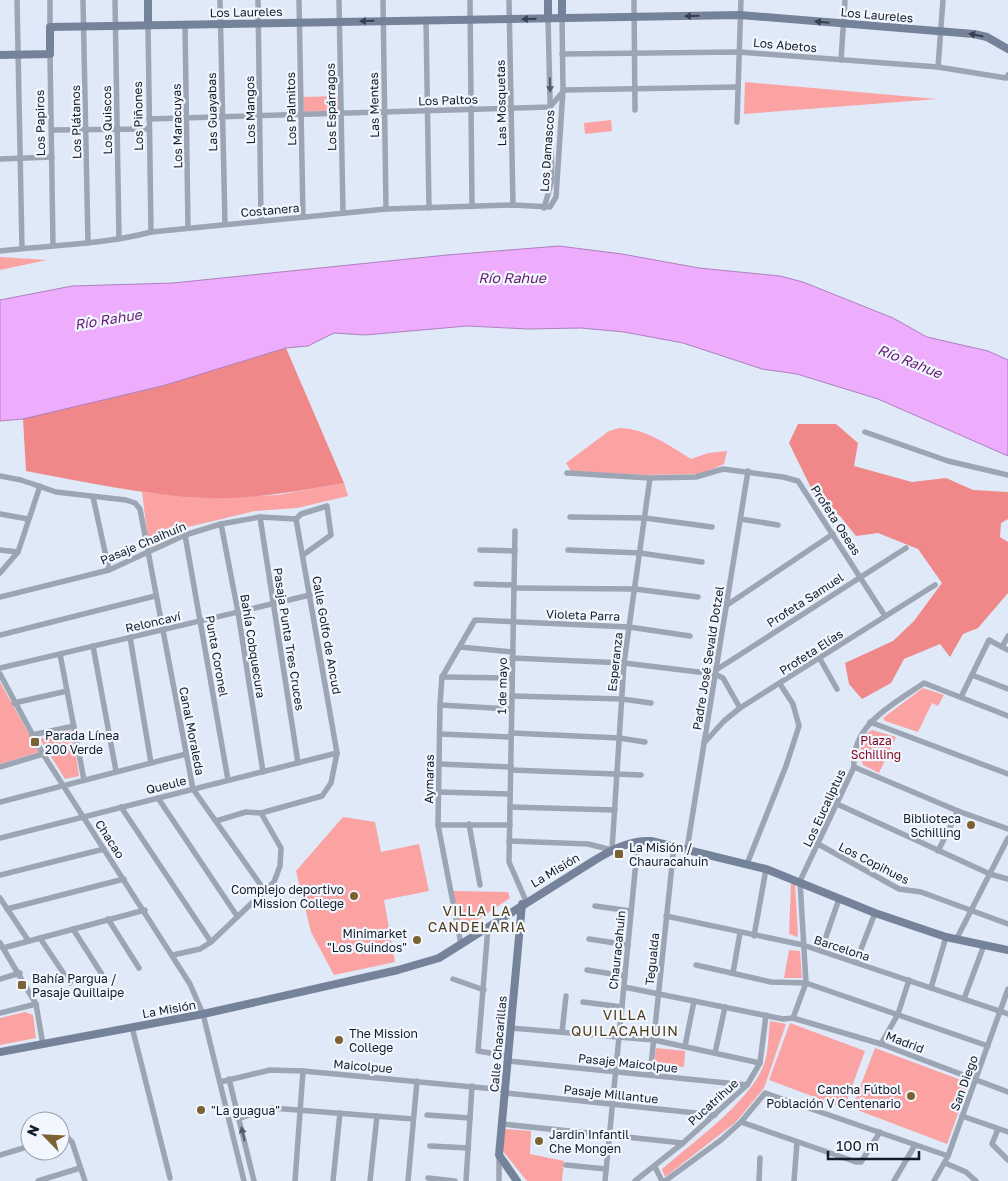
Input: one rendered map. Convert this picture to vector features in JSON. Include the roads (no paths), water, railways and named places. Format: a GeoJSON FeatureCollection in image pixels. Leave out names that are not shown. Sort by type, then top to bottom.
{"type":"FeatureCollection","features":[{"type":"Feature","properties":{"kind":"street"},"geometry":{"type":"LineString","coordinates":[[17,0],[22,248]]}},
{"type":"Feature","properties":{"kind":"street","name":"Los Papiros"},"geometry":{"type":"LineString","coordinates":[[50,0],[53,245]]}},
{"type":"Feature","properties":{"kind":"street","name":"Los Plátanos"},"geometry":{"type":"LineString","coordinates":[[83,0],[88,243]]}},
{"type":"Feature","properties":{"kind":"street","name":"Los Quiscos"},"geometry":{"type":"LineString","coordinates":[[115,0],[119,239]]}},
{"type":"Feature","properties":{"kind":"street","name":"Los Piñones"},"geometry":{"type":"LineString","coordinates":[[148,0],[151,232]]}},
{"type":"Feature","properties":{"kind":"street","name":"Las Guayabas"},"geometry":{"type":"LineString","coordinates":[[220,0],[225,224]]}},
{"type":"Feature","properties":{"kind":"street","name":"Los Mangos"},"geometry":{"type":"LineString","coordinates":[[258,0],[261,220]]}},
{"type":"Feature","properties":{"kind":"street","name":"Los Palmitos"},"geometry":{"type":"LineString","coordinates":[[298,0],[303,217]]}},
{"type":"Feature","properties":{"kind":"street","name":"Los Espárragos"},"geometry":{"type":"LineString","coordinates":[[338,0],[343,213]]}},
{"type":"Feature","properties":{"kind":"street","name":"Las Mentas"},"geometry":{"type":"LineString","coordinates":[[383,0],[386,209]]}},
{"type":"Feature","properties":{"kind":"street"},"geometry":{"type":"LineString","coordinates":[[470,0],[472,206]]}},
{"type":"Feature","properties":{"kind":"street","name":"Las Mosquetas"},"geometry":{"type":"LineString","coordinates":[[509,0],[513,205]]}},
{"type":"Feature","properties":{"kind":"street","name":"Los Damascos"},"geometry":{"type":"LineString","coordinates":[[548,0],[552,180],[544,208],[550,207],[556,197],[562,90],[562,0]]}},
{"type":"Feature","properties":{"kind":"street"},"geometry":{"type":"LineString","coordinates":[[634,0],[635,110]]}},
{"type":"Feature","properties":{"kind":"street"},"geometry":{"type":"LineString","coordinates":[[736,122],[741,0]]}},
{"type":"Feature","properties":{"kind":"street"},"geometry":{"type":"LineString","coordinates":[[841,60],[845,0]]}},
{"type":"Feature","properties":{"kind":"street"},"geometry":{"type":"LineString","coordinates":[[938,67],[943,0]]}},
{"type":"Feature","properties":{"kind":"street","name":"Los Laureles"},"geometry":{"type":"LineString","coordinates":[[50,27],[740,15],[974,34],[988,37],[1008,49]]}},
{"type":"Feature","properties":{"kind":"street"},"geometry":{"type":"LineString","coordinates":[[426,20],[429,208]]}},
{"type":"Feature","properties":{"kind":"street","name":"Los Maracuyas"},"geometry":{"type":"LineString","coordinates":[[185,24],[188,228]]}},
{"type":"Feature","properties":{"kind":"street","name":"Los Abetos"},"geometry":{"type":"LineString","coordinates":[[562,54],[739,52],[938,67],[1007,76]]}},
{"type":"Feature","properties":{"kind":"street"},"geometry":{"type":"LineString","coordinates":[[0,55],[50,54]]}},
{"type":"Feature","properties":{"kind":"street"},"geometry":{"type":"LineString","coordinates":[[550,107],[561,97],[562,90],[738,87]]}},
{"type":"Feature","properties":{"kind":"street","name":"Los Paltos"},"geometry":{"type":"LineString","coordinates":[[149,119],[550,107]]}},
{"type":"Feature","properties":{"kind":"street"},"geometry":{"type":"LineString","coordinates":[[52,130],[149,129]]}},
{"type":"Feature","properties":{"kind":"street"},"geometry":{"type":"LineString","coordinates":[[0,159],[52,158]]}},
{"type":"Feature","properties":{"kind":"street","name":"Costanera"},"geometry":{"type":"LineString","coordinates":[[0,251],[88,243],[151,232],[261,220],[386,209],[513,205],[544,208]]}},
{"type":"Feature","properties":{"kind":"street"},"geometry":{"type":"LineString","coordinates":[[865,432],[948,461],[1008,475]]}},
{"type":"Feature","properties":{"kind":"street","name":"Profeta Oseas"},"geometry":{"type":"LineString","coordinates":[[567,473],[650,478],[696,477],[723,468],[798,481],[885,616]]}},
{"type":"Feature","properties":{"kind":"street","name":"Padre José Sevald Dotzel"},"geometry":{"type":"LineString","coordinates":[[687,849],[748,471]]}},
{"type":"Feature","properties":{"kind":"street"},"geometry":{"type":"LineString","coordinates":[[0,476],[21,480],[56,492],[94,497],[109,570]]}},
{"type":"Feature","properties":{"kind":"street","name":"Esperanza"},"geometry":{"type":"LineString","coordinates":[[612,850],[624,663],[650,478]]}},
{"type":"Feature","properties":{"kind":"street"},"geometry":{"type":"LineString","coordinates":[[0,573],[18,552],[40,486]]}},
{"type":"Feature","properties":{"kind":"street","name":"Canal Moraleda"},"geometry":{"type":"LineString","coordinates":[[94,497],[135,503],[140,510],[147,555],[193,789],[265,891]]}},
{"type":"Feature","properties":{"kind":"street"},"geometry":{"type":"LineString","coordinates":[[296,519],[301,514],[327,506],[331,535],[303,555]]}},
{"type":"Feature","properties":{"kind":"street"},"geometry":{"type":"LineString","coordinates":[[0,514],[28,519]]}},
{"type":"Feature","properties":{"kind":"street"},"geometry":{"type":"LineString","coordinates":[[570,516],[645,518],[712,527]]}},
{"type":"Feature","properties":{"kind":"street","name":"Pasaje Chaihuín"},"geometry":{"type":"LineString","coordinates":[[0,597],[109,570],[147,555],[184,535],[221,524],[260,517],[296,519]]}},
{"type":"Feature","properties":{"kind":"street","name":"Pasaja Punta Tres Cruces"},"geometry":{"type":"LineString","coordinates":[[260,517],[298,763]]}},
{"type":"Feature","properties":{"kind":"street","name":"Calle Golfo de Ancud"},"geometry":{"type":"LineString","coordinates":[[296,519],[337,754]]}},
{"type":"Feature","properties":{"kind":"street"},"geometry":{"type":"LineString","coordinates":[[741,519],[778,525]]}},
{"type":"Feature","properties":{"kind":"street","name":"BahÍa Cobquecura"},"geometry":{"type":"LineString","coordinates":[[221,524],[238,612],[263,772]]}},
{"type":"Feature","properties":{"kind":"street","name":"1 de mayo"},"geometry":{"type":"LineString","coordinates":[[515,531],[509,841],[510,862],[524,903]]}},
{"type":"Feature","properties":{"kind":"street"},"geometry":{"type":"LineString","coordinates":[[726,605],[833,534]]}},
{"type":"Feature","properties":{"kind":"street","name":"Punta Coronel"},"geometry":{"type":"LineString","coordinates":[[184,535],[201,621],[228,780]]}},
{"type":"Feature","properties":{"kind":"street","name":"Profeta Samuel"},"geometry":{"type":"LineString","coordinates":[[716,672],[906,548]]}},
{"type":"Feature","properties":{"kind":"street"},"geometry":{"type":"LineString","coordinates":[[0,550],[18,552]]}},
{"type":"Feature","properties":{"kind":"street"},"geometry":{"type":"LineString","coordinates":[[480,550],[514,551]]}},
{"type":"Feature","properties":{"kind":"street"},"geometry":{"type":"LineString","coordinates":[[568,550],[640,553],[702,562]]}},
{"type":"Feature","properties":{"kind":"street"},"geometry":{"type":"LineString","coordinates":[[476,584],[634,589],[698,597]]}},
{"type":"Feature","properties":{"kind":"street","name":"Profeta Elías"},"geometry":{"type":"LineString","coordinates":[[704,743],[724,721],[740,708],[885,616],[918,598],[935,585]]}},
{"type":"Feature","properties":{"kind":"street","name":"Reloncaví"},"geometry":{"type":"LineString","coordinates":[[0,668],[310,595]]}},
{"type":"Feature","properties":{"kind":"street"},"geometry":{"type":"LineString","coordinates":[[0,635],[155,596]]}},
{"type":"Feature","properties":{"kind":"street","name":"Violeta Parra"},"geometry":{"type":"LineString","coordinates":[[475,620],[629,627],[690,636]]}},
{"type":"Feature","properties":{"kind":"street","name":"Aymaras"},"geometry":{"type":"LineString","coordinates":[[462,944],[438,825],[440,705],[442,677],[475,620]]}},
{"type":"Feature","properties":{"kind":"street"},"geometry":{"type":"LineString","coordinates":[[1008,636],[1005,648],[989,640],[961,698],[1008,716]]}},
{"type":"Feature","properties":{"kind":"street"},"geometry":{"type":"LineString","coordinates":[[130,637],[151,763]]}},
{"type":"Feature","properties":{"kind":"street"},"geometry":{"type":"LineString","coordinates":[[93,646],[116,771]]}},
{"type":"Feature","properties":{"kind":"street"},"geometry":{"type":"LineString","coordinates":[[460,647],[513,655],[716,672],[722,678],[740,708]]}},
{"type":"Feature","properties":{"kind":"street"},"geometry":{"type":"LineString","coordinates":[[60,654],[84,780]]}},
{"type":"Feature","properties":{"kind":"street"},"geometry":{"type":"LineString","coordinates":[[820,659],[837,689]]}},
{"type":"Feature","properties":{"kind":"street","name":"Chacao"},"geometry":{"type":"LineString","coordinates":[[0,674],[43,754],[190,984],[203,1014],[244,1181]]}},
{"type":"Feature","properties":{"kind":"street"},"geometry":{"type":"LineString","coordinates":[[972,675],[1008,689]]}},
{"type":"Feature","properties":{"kind":"street"},"geometry":{"type":"LineString","coordinates":[[442,677],[512,678]]}},
{"type":"Feature","properties":{"kind":"street","name":"Los Eucaliptus"},"geometry":{"type":"LineString","coordinates":[[800,881],[854,767],[857,742],[870,722],[924,683],[961,698]]}},
{"type":"Feature","properties":{"kind":"street"},"geometry":{"type":"LineString","coordinates":[[747,864],[786,766],[799,726],[794,704],[780,684]]}},
{"type":"Feature","properties":{"kind":"street"},"geometry":{"type":"LineString","coordinates":[[14,703],[67,691]]}},
{"type":"Feature","properties":{"kind":"street"},"geometry":{"type":"LineString","coordinates":[[512,696],[622,699],[651,703]]}},
{"type":"Feature","properties":{"kind":"street"},"geometry":{"type":"LineString","coordinates":[[440,705],[512,709]]}},
{"type":"Feature","properties":{"kind":"street"},"geometry":{"type":"LineString","coordinates":[[870,722],[1008,774]]}},
{"type":"Feature","properties":{"kind":"street"},"geometry":{"type":"LineString","coordinates":[[32,735],[74,726]]}},
{"type":"Feature","properties":{"kind":"street"},"geometry":{"type":"LineString","coordinates":[[440,734],[619,738],[645,742]]}},
{"type":"Feature","properties":{"kind":"street"},"geometry":{"type":"LineString","coordinates":[[0,767],[43,754]]}},
{"type":"Feature","properties":{"kind":"street"},"geometry":{"type":"LineString","coordinates":[[0,802],[63,784],[186,754]]}},
{"type":"Feature","properties":{"kind":"street"},"geometry":{"type":"LineString","coordinates":[[216,821],[246,812],[261,813],[322,796],[331,783],[337,754]]}},
{"type":"Feature","properties":{"kind":"street","name":"Queule"},"geometry":{"type":"LineString","coordinates":[[0,838],[337,754]]}},
{"type":"Feature","properties":{"kind":"street"},"geometry":{"type":"LineString","coordinates":[[439,764],[641,775]]}},
{"type":"Feature","properties":{"kind":"street"},"geometry":{"type":"LineString","coordinates":[[854,767],[958,811],[1008,829]]}},
{"type":"Feature","properties":{"kind":"street"},"geometry":{"type":"LineString","coordinates":[[439,792],[510,794]]}},
{"type":"Feature","properties":{"kind":"street"},"geometry":{"type":"LineString","coordinates":[[158,798],[237,916]]}},
{"type":"Feature","properties":{"kind":"street"},"geometry":{"type":"LineString","coordinates":[[836,804],[990,874],[1008,879]]}},
{"type":"Feature","properties":{"kind":"street"},"geometry":{"type":"LineString","coordinates":[[121,807],[211,942]]}},
{"type":"Feature","properties":{"kind":"street"},"geometry":{"type":"LineString","coordinates":[[510,807],[615,810]]}},
{"type":"Feature","properties":{"kind":"street"},"geometry":{"type":"LineString","coordinates":[[938,851],[958,811]]}},
{"type":"Feature","properties":{"kind":"street"},"geometry":{"type":"LineString","coordinates":[[173,955],[200,949],[211,942],[274,882],[282,857],[281,848],[261,813]]}},
{"type":"Feature","properties":{"kind":"street"},"geometry":{"type":"LineString","coordinates":[[469,824],[480,885]]}},
{"type":"Feature","properties":{"kind":"street"},"geometry":{"type":"LineString","coordinates":[[438,825],[510,825]]}},
{"type":"Feature","properties":{"kind":"street"},"geometry":{"type":"LineString","coordinates":[[956,940],[1008,838]]}},
{"type":"Feature","properties":{"kind":"street","name":"La Misión"},"geometry":{"type":"LineString","coordinates":[[0,1052],[203,1014],[398,970],[439,958],[524,903],[612,850],[638,840],[674,846],[766,869],[800,881],[875,913],[946,937],[1008,950]]}},
{"type":"Feature","properties":{"kind":"street","name":"Chauracahuin"},"geometry":{"type":"LineString","coordinates":[[605,1181],[638,840]]}},
{"type":"Feature","properties":{"kind":"street"},"geometry":{"type":"LineString","coordinates":[[509,841],[588,844],[612,850]]}},
{"type":"Feature","properties":{"kind":"street"},"geometry":{"type":"LineString","coordinates":[[588,844],[595,849],[596,860]]}},
{"type":"Feature","properties":{"kind":"street","name":"Los Copihues"},"geometry":{"type":"LineString","coordinates":[[818,844],[899,889],[921,892],[970,912],[1008,924]]}},
{"type":"Feature","properties":{"kind":"street","name":"Tegualda"},"geometry":{"type":"LineString","coordinates":[[650,1075],[674,846]]}},
{"type":"Feature","properties":{"kind":"street"},"geometry":{"type":"LineString","coordinates":[[0,876],[104,849]]}},
{"type":"Feature","properties":{"kind":"street"},"geometry":{"type":"LineString","coordinates":[[754,936],[766,869]]}},
{"type":"Feature","properties":{"kind":"street"},"geometry":{"type":"LineString","coordinates":[[7,909],[124,879]]}},
{"type":"Feature","properties":{"kind":"street"},"geometry":{"type":"LineString","coordinates":[[793,1018],[806,983],[800,881]]}},
{"type":"Feature","properties":{"kind":"street"},"geometry":{"type":"LineString","coordinates":[[0,898],[28,940]]}},
{"type":"Feature","properties":{"kind":"street"},"geometry":{"type":"LineString","coordinates":[[821,950],[840,898]]}},
{"type":"Feature","properties":{"kind":"street","name":"Calle Chacarillas"},"geometry":{"type":"LineString","coordinates":[[499,1155],[524,903]]}},
{"type":"Feature","properties":{"kind":"street"},"geometry":{"type":"LineString","coordinates":[[595,906],[631,911]]}},
{"type":"Feature","properties":{"kind":"street"},"geometry":{"type":"LineString","coordinates":[[43,1045],[36,1004],[2,946],[40,938],[144,910]]}},
{"type":"Feature","properties":{"kind":"street"},"geometry":{"type":"LineString","coordinates":[[856,962],[875,913]]}},
{"type":"Feature","properties":{"kind":"street","name":"Barcelona"},"geometry":{"type":"LineString","coordinates":[[666,916],[804,945],[1008,1014]]}},
{"type":"Feature","properties":{"kind":"street"},"geometry":{"type":"LineString","coordinates":[[108,920],[139,968]]}},
{"type":"Feature","properties":{"kind":"street"},"geometry":{"type":"LineString","coordinates":[[453,979],[484,990],[488,927]]}},
{"type":"Feature","properties":{"kind":"street"},"geometry":{"type":"LineString","coordinates":[[73,929],[103,976]]}},
{"type":"Feature","properties":{"kind":"street"},"geometry":{"type":"LineString","coordinates":[[479,932],[488,943]]}},
{"type":"Feature","properties":{"kind":"street"},"geometry":{"type":"LineString","coordinates":[[732,973],[740,933]]}},
{"type":"Feature","properties":{"kind":"street"},"geometry":{"type":"LineString","coordinates":[[930,988],[946,937]]}},
{"type":"Feature","properties":{"kind":"street"},"geometry":{"type":"LineString","coordinates":[[40,938],[70,983]]}},
{"type":"Feature","properties":{"kind":"street"},"geometry":{"type":"LineString","coordinates":[[589,939],[628,945]]}},
{"type":"Feature","properties":{"kind":"street"},"geometry":{"type":"LineString","coordinates":[[964,1000],[984,945]]}},
{"type":"Feature","properties":{"kind":"street"},"geometry":{"type":"LineString","coordinates":[[696,965],[771,982],[806,983],[988,1046]]}},
{"type":"Feature","properties":{"kind":"street"},"geometry":{"type":"LineString","coordinates":[[586,970],[625,976]]}},
{"type":"Feature","properties":{"kind":"street"},"geometry":{"type":"LineString","coordinates":[[0,979],[20,974]]}},
{"type":"Feature","properties":{"kind":"street"},"geometry":{"type":"LineString","coordinates":[[882,1044],[898,1014],[909,980]]}},
{"type":"Feature","properties":{"kind":"street"},"geometry":{"type":"LineString","coordinates":[[624,987],[766,1015]]}},
{"type":"Feature","properties":{"kind":"street","name":"San Diego"},"geometry":{"type":"LineString","coordinates":[[934,1181],[948,1156],[1008,989]]}},
{"type":"Feature","properties":{"kind":"street","name":"Pasaje Maicolpue"},"geometry":{"type":"LineString","coordinates":[[484,990],[478,1051],[508,1058],[747,1085]]}},
{"type":"Feature","properties":{"kind":"street"},"geometry":{"type":"LineString","coordinates":[[562,1032],[566,996]]}},
{"type":"Feature","properties":{"kind":"street"},"geometry":{"type":"LineString","coordinates":[[684,1046],[694,1001]]}},
{"type":"Feature","properties":{"kind":"street"},"geometry":{"type":"LineString","coordinates":[[583,1002],[622,1007]]}},
{"type":"Feature","properties":{"kind":"street"},"geometry":{"type":"LineString","coordinates":[[0,1013],[36,1004]]}},
{"type":"Feature","properties":{"kind":"street"},"geometry":{"type":"LineString","coordinates":[[716,1053],[725,1007]]}},
{"type":"Feature","properties":{"kind":"street","name":"Madrid"},"geometry":{"type":"LineString","coordinates":[[766,1015],[783,1019],[793,1018],[882,1044],[1008,1092]]}},
{"type":"Feature","properties":{"kind":"street","name":"Pucatrihue"},"geometry":{"type":"LineString","coordinates":[[635,1181],[683,1143],[747,1085],[760,1063],[766,1015]]}},
{"type":"Feature","properties":{"kind":"street"},"geometry":{"type":"LineString","coordinates":[[132,1027],[170,1178]]}},
{"type":"Feature","properties":{"kind":"street"},"geometry":{"type":"LineString","coordinates":[[511,1028],[654,1040],[760,1063]]}},
{"type":"Feature","properties":{"kind":"street","name":"Maicolpue"},"geometry":{"type":"LineString","coordinates":[[220,1082],[270,1070],[303,1071],[472,1086],[505,1092]]}},
{"type":"Feature","properties":{"kind":"street"},"geometry":{"type":"LineString","coordinates":[[295,1181],[303,1071]]}},
{"type":"Feature","properties":{"kind":"street"},"geometry":{"type":"LineString","coordinates":[[229,1079],[254,1181]]}},
{"type":"Feature","properties":{"kind":"street"},"geometry":{"type":"LineString","coordinates":[[408,1181],[417,1081]]}},
{"type":"Feature","properties":{"kind":"street"},"geometry":{"type":"LineString","coordinates":[[466,1181],[472,1086]]}},
{"type":"Feature","properties":{"kind":"street","name":"Pasaje Millantue"},"geometry":{"type":"LineString","coordinates":[[505,1092],[715,1115]]}},
{"type":"Feature","properties":{"kind":"street"},"geometry":{"type":"LineString","coordinates":[[655,1167],[664,1181],[721,1140],[741,1122],[765,1092],[948,1156]]}},
{"type":"Feature","properties":{"kind":"street"},"geometry":{"type":"LineString","coordinates":[[240,1118],[272,1108],[413,1118]]}},
{"type":"Feature","properties":{"kind":"street"},"geometry":{"type":"LineString","coordinates":[[333,1181],[340,1113]]}},
{"type":"Feature","properties":{"kind":"street"},"geometry":{"type":"LineString","coordinates":[[427,1115],[470,1118]]}},
{"type":"Feature","properties":{"kind":"street"},"geometry":{"type":"LineString","coordinates":[[370,1181],[377,1116]]}},
{"type":"Feature","properties":{"kind":"street"},"geometry":{"type":"LineString","coordinates":[[962,1116],[1008,1132]]}},
{"type":"Feature","properties":{"kind":"street"},"geometry":{"type":"LineString","coordinates":[[741,1122],[850,1160],[861,1162],[880,1132]]}},
{"type":"Feature","properties":{"kind":"street"},"geometry":{"type":"LineString","coordinates":[[502,1124],[683,1143]]}},
{"type":"Feature","properties":{"kind":"street"},"geometry":{"type":"LineString","coordinates":[[998,1129],[992,1144],[1008,1160]]}},
{"type":"Feature","properties":{"kind":"street"},"geometry":{"type":"LineString","coordinates":[[70,1140],[85,1181]]}},
{"type":"Feature","properties":{"kind":"street"},"geometry":{"type":"LineString","coordinates":[[794,1181],[797,1142]]}},
{"type":"Feature","properties":{"kind":"street"},"geometry":{"type":"LineString","coordinates":[[894,1181],[915,1145]]}},
{"type":"Feature","properties":{"kind":"street"},"geometry":{"type":"LineString","coordinates":[[430,1146],[468,1148]]}},
{"type":"Feature","properties":{"kind":"street"},"geometry":{"type":"LineString","coordinates":[[0,1155],[20,1149]]}},
{"type":"Feature","properties":{"kind":"street"},"geometry":{"type":"LineString","coordinates":[[499,1155],[499,1181]]}},
{"type":"Feature","properties":{"kind":"street"},"geometry":{"type":"LineString","coordinates":[[499,1155],[517,1181]]}},
{"type":"Feature","properties":{"kind":"street"},"geometry":{"type":"LineString","coordinates":[[759,1181],[760,1158]]}},
{"type":"Feature","properties":{"kind":"street"},"geometry":{"type":"LineString","coordinates":[[945,1163],[966,1172],[976,1181]]}},
{"type":"Feature","properties":{"kind":"street"},"geometry":{"type":"LineString","coordinates":[[566,1165],[606,1169]]}},
{"type":"Feature","properties":{"kind":"street"},"geometry":{"type":"LineString","coordinates":[[38,1181],[80,1168]]}},
{"type":"Feature","properties":{"kind":"street"},"geometry":{"type":"LineString","coordinates":[[428,1178],[455,1181]]}},
{"type":"Feature","properties":{"kind":"water","name":"Río Rahue"},"geometry":{"type":"Polygon","coordinates":[[[559,246],[622,254],[699,268],[780,276],[803,282],[893,318],[927,337],[988,351],[1008,360],[1008,456],[878,399],[797,374],[762,369],[683,343],[624,332],[581,328],[528,329],[467,326],[365,335],[334,333],[308,346],[286,348],[162,386],[23,419],[0,421],[0,300],[72,286],[173,283],[447,255],[559,246]]]}},
{"type":"Feature","properties":{"kind":"place","name":"Parada Línea 200 Verde"},"geometry":{"type":"Point","coordinates":[35,742]}},
{"type":"Feature","properties":{"kind":"place","name":"Biblioteca Schilling"},"geometry":{"type":"Point","coordinates":[971,825]}},
{"type":"Feature","properties":{"kind":"place","name":"La Misión / Chauracahuin"},"geometry":{"type":"Point","coordinates":[619,854]}},
{"type":"Feature","properties":{"kind":"place","name":"Complejo deportivo Mission College"},"geometry":{"type":"Point","coordinates":[354,896]}},
{"type":"Feature","properties":{"kind":"place","name":"Minimarket \"Los Guindos\""},"geometry":{"type":"Point","coordinates":[417,940]}},
{"type":"Feature","properties":{"kind":"place","name":"Bahía Pargua / Pasaje Quillaipe"},"geometry":{"type":"Point","coordinates":[22,985]}},
{"type":"Feature","properties":{"kind":"place","name":"The Mission College"},"geometry":{"type":"Point","coordinates":[339,1040]}},
{"type":"Feature","properties":{"kind":"place","name":"Cancha Fútbol Población V Centenario"},"geometry":{"type":"Point","coordinates":[911,1096]}},
{"type":"Feature","properties":{"kind":"place","name":"\"La guagua\""},"geometry":{"type":"Point","coordinates":[201,1110]}},
{"type":"Feature","properties":{"kind":"place","name":"Jardin Infantil Che Mongen"},"geometry":{"type":"Point","coordinates":[539,1141]}},
{"type":"Feature","properties":{"kind":"district","name":"VILLA LA CANDELARIA"},"geometry":{"type":"Point","coordinates":[477,918]}},
{"type":"Feature","properties":{"kind":"district","name":"VILLA QUILACAHUIN"},"geometry":{"type":"Point","coordinates":[625,1022]}},
{"type":"Feature","properties":{"kind":"park label","name":"Plaza Schilling"},"geometry":{"type":"Point","coordinates":[876,747]}}]}
